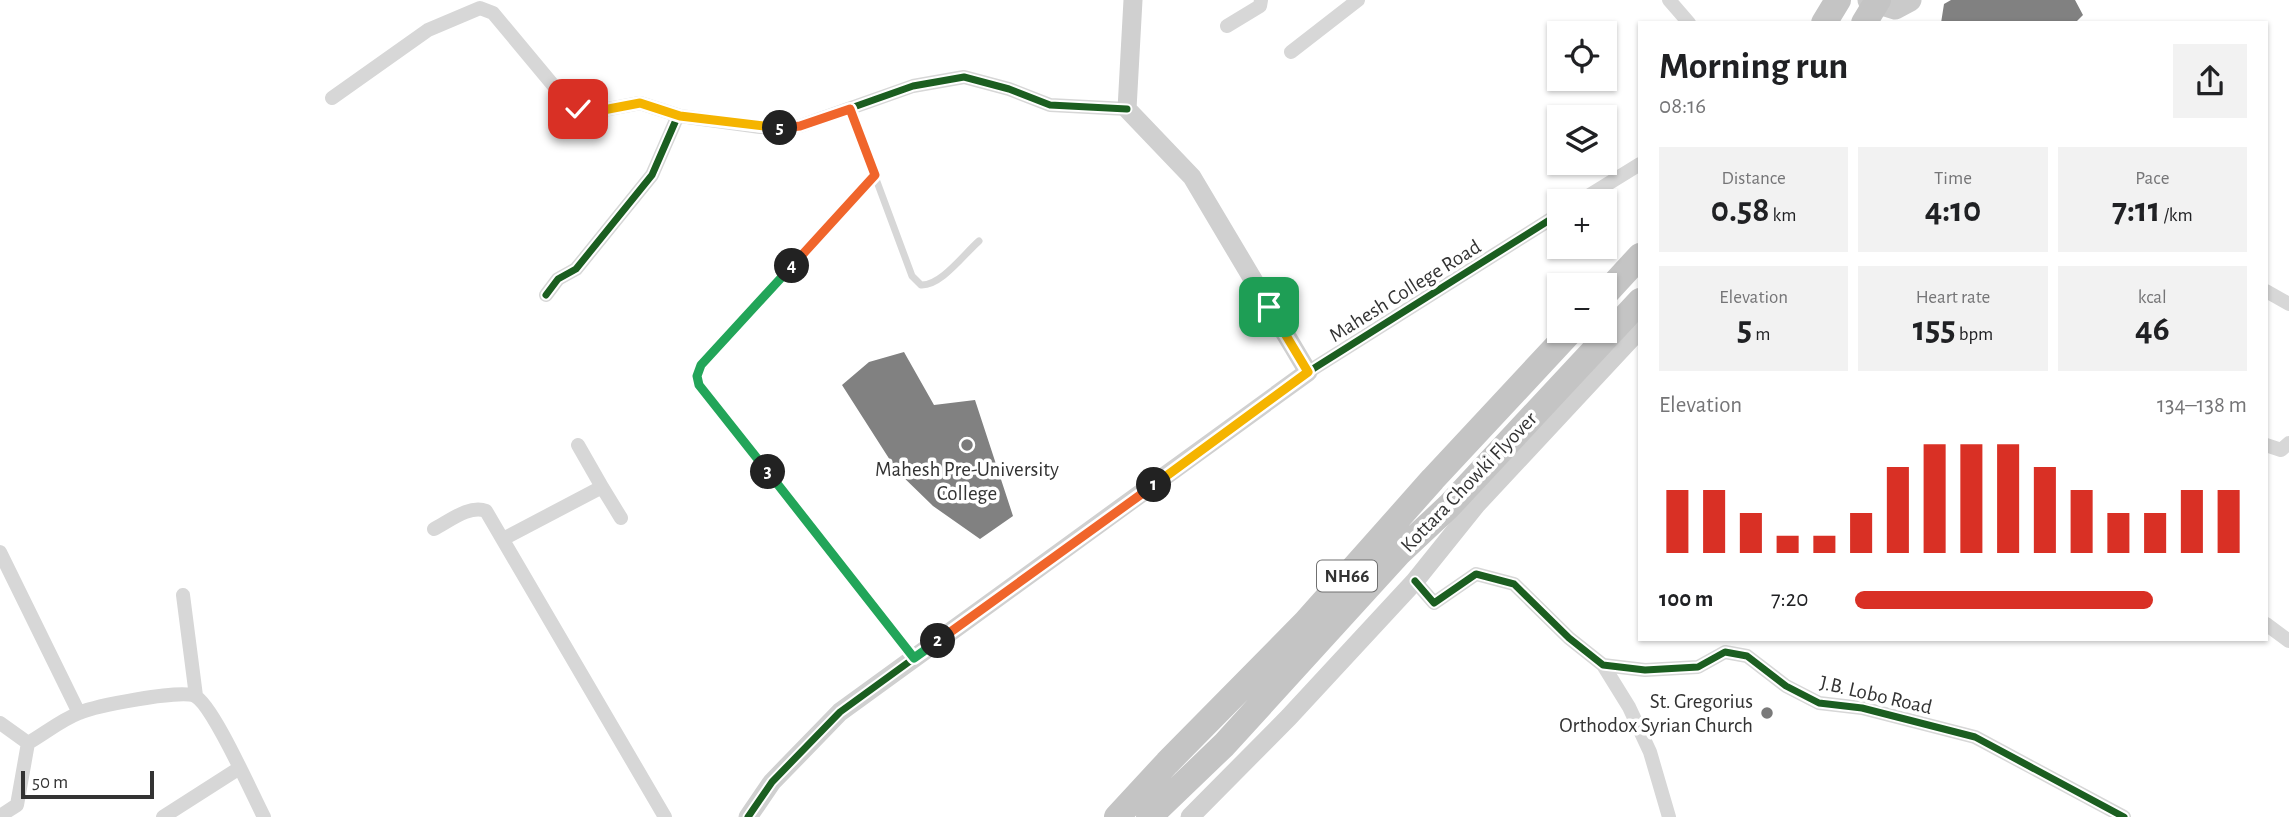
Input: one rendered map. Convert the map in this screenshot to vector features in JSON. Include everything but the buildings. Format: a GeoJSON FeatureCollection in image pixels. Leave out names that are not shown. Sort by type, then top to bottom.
{"type":"FeatureCollection","features":[{"type":"Feature","properties":{"kind":"highway"},"geometry":{"type":"LineString","coordinates":[[1825,21],[1838,0]]}},
{"type":"Feature","properties":{"kind":"highway"},"geometry":{"type":"LineString","coordinates":[[1868,21],[1894,6]]}},
{"type":"Feature","properties":{"kind":"highway"},"geometry":{"type":"LineString","coordinates":[[1617,281],[1638,258]]}},
{"type":"Feature","properties":{"kind":"highway","name":"Kottara Chowki Flyover"},"geometry":{"type":"LineString","coordinates":[[1150,815],[1224,745],[1399,553],[1449,506],[1638,303]]}},
{"type":"Feature","properties":{"kind":"highway","name":"NH66"},"geometry":{"type":"LineString","coordinates":[[1117,817],[1306,622],[1433,479],[1560,343]]}},
{"type":"Feature","properties":{"kind":"main road"},"geometry":{"type":"LineString","coordinates":[[1869,0],[1894,6]]}},
{"type":"Feature","properties":{"kind":"street"},"geometry":{"type":"LineString","coordinates":[[1127,109],[1133,0]]}},
{"type":"Feature","properties":{"kind":"street"},"geometry":{"type":"LineString","coordinates":[[1227,26],[1260,6],[1261,0]]}},
{"type":"Feature","properties":{"kind":"street"},"geometry":{"type":"LineString","coordinates":[[1291,52],[1358,0]]}},
{"type":"Feature","properties":{"kind":"street"},"geometry":{"type":"LineString","coordinates":[[1669,0],[1687,21]]}},
{"type":"Feature","properties":{"kind":"street"},"geometry":{"type":"LineString","coordinates":[[332,98],[429,30],[480,8],[493,13],[563,97],[578,109],[598,111],[640,103],[680,116],[782,128],[800,126],[913,86],[964,77],[1009,89],[1050,105],[1127,109],[1192,177],[1308,372]]}},
{"type":"Feature","properties":{"kind":"street"},"geometry":{"type":"LineString","coordinates":[[546,295],[558,279],[576,269],[652,175],[680,116]]}},
{"type":"Feature","properties":{"kind":"street"},"geometry":{"type":"LineString","coordinates":[[1599,189],[1638,165]]}},
{"type":"Feature","properties":{"kind":"street","name":"Mahesh College Road"},"geometry":{"type":"LineString","coordinates":[[748,817],[772,782],[840,712],[1308,372],[1547,222]]}},
{"type":"Feature","properties":{"kind":"street"},"geometry":{"type":"LineString","coordinates":[[2268,292],[2289,304]]}},
{"type":"Feature","properties":{"kind":"street"},"geometry":{"type":"LineString","coordinates":[[1190,817],[1289,717],[1415,581],[1476,505],[1638,331]]}},
{"type":"Feature","properties":{"kind":"street"},"geometry":{"type":"LineString","coordinates":[[2268,446],[2281,450],[2289,443]]}},
{"type":"Feature","properties":{"kind":"street"},"geometry":{"type":"LineString","coordinates":[[578,444],[621,518]]}},
{"type":"Feature","properties":{"kind":"street"},"geometry":{"type":"LineString","coordinates":[[503,539],[603,487]]}},
{"type":"Feature","properties":{"kind":"street"},"geometry":{"type":"LineString","coordinates":[[434,529],[480,509],[486,511],[665,817]]}},
{"type":"Feature","properties":{"kind":"street"},"geometry":{"type":"LineString","coordinates":[[0,552],[79,713]]}},
{"type":"Feature","properties":{"kind":"street"},"geometry":{"type":"LineString","coordinates":[[1415,581],[1434,603],[1476,575],[1514,584],[1569,638],[1603,665],[1629,707],[1650,752],[1669,817]]}},
{"type":"Feature","properties":{"kind":"street"},"geometry":{"type":"LineString","coordinates":[[183,595],[196,696],[211,715],[264,817]]}},
{"type":"Feature","properties":{"kind":"street"},"geometry":{"type":"LineString","coordinates":[[2268,625],[2289,641]]}},
{"type":"Feature","properties":{"kind":"street","name":"J.B. Lobo Road"},"geometry":{"type":"LineString","coordinates":[[1603,665],[1645,670],[1698,667],[1726,646],[1747,656],[1786,686],[1819,703],[1862,708],[1975,737],[2124,817]]}},
{"type":"Feature","properties":{"kind":"street"},"geometry":{"type":"LineString","coordinates":[[28,743],[79,713],[152,697],[184,693],[196,696]]}},
{"type":"Feature","properties":{"kind":"street"},"geometry":{"type":"LineString","coordinates":[[0,723],[28,743]]}},
{"type":"Feature","properties":{"kind":"street"},"geometry":{"type":"LineString","coordinates":[[0,816],[18,805],[28,743]]}},
{"type":"Feature","properties":{"kind":"street"},"geometry":{"type":"LineString","coordinates":[[163,817],[238,768]]}},
{"type":"Feature","properties":{"kind":"lane"},"geometry":{"type":"LineString","coordinates":[[850,109],[912,276],[921,285],[928,285],[979,241]]}},
{"type":"Feature","properties":{"kind":"lane"},"geometry":{"type":"LineString","coordinates":[[875,175],[701,365],[697,376],[699,385],[914,658]]}},
{"type":"Feature","properties":{"kind":"cycle path"},"geometry":{"type":"LineString","coordinates":[[546,295],[558,279],[576,269],[652,175],[680,116],[760,127],[800,126],[913,86],[964,77],[1009,89],[1050,105],[1127,109]]}},
{"type":"Feature","properties":{"kind":"cycle path"},"geometry":{"type":"LineString","coordinates":[[748,817],[772,782],[840,712],[1308,372],[1547,222]]}},
{"type":"Feature","properties":{"kind":"cycle path"},"geometry":{"type":"LineString","coordinates":[[1415,581],[1434,603],[1476,574],[1514,584],[1569,638],[1603,665],[1645,670],[1698,667],[1725,652],[1747,656],[1786,686],[1819,703],[1862,708],[1975,737],[2124,817]]}},
{"type":"Feature","properties":{"kind":"place","name":"Mahesh Pre-University College"},"geometry":{"type":"Point","coordinates":[967,445]}},
{"type":"Feature","properties":{"kind":"place","name":"St. Gregorius Orthodox Syrian Church"},"geometry":{"type":"Point","coordinates":[1767,713]}},
{"type":"Feature","properties":{"kind":"route"},"geometry":{"type":"LineString","coordinates":[[578,109],[598,111],[640,103],[680,116],[782,128],[800,126],[850,109],[875,175],[701,365],[697,376],[699,385],[914,658],[1308,372],[1269,307]]}}]}
